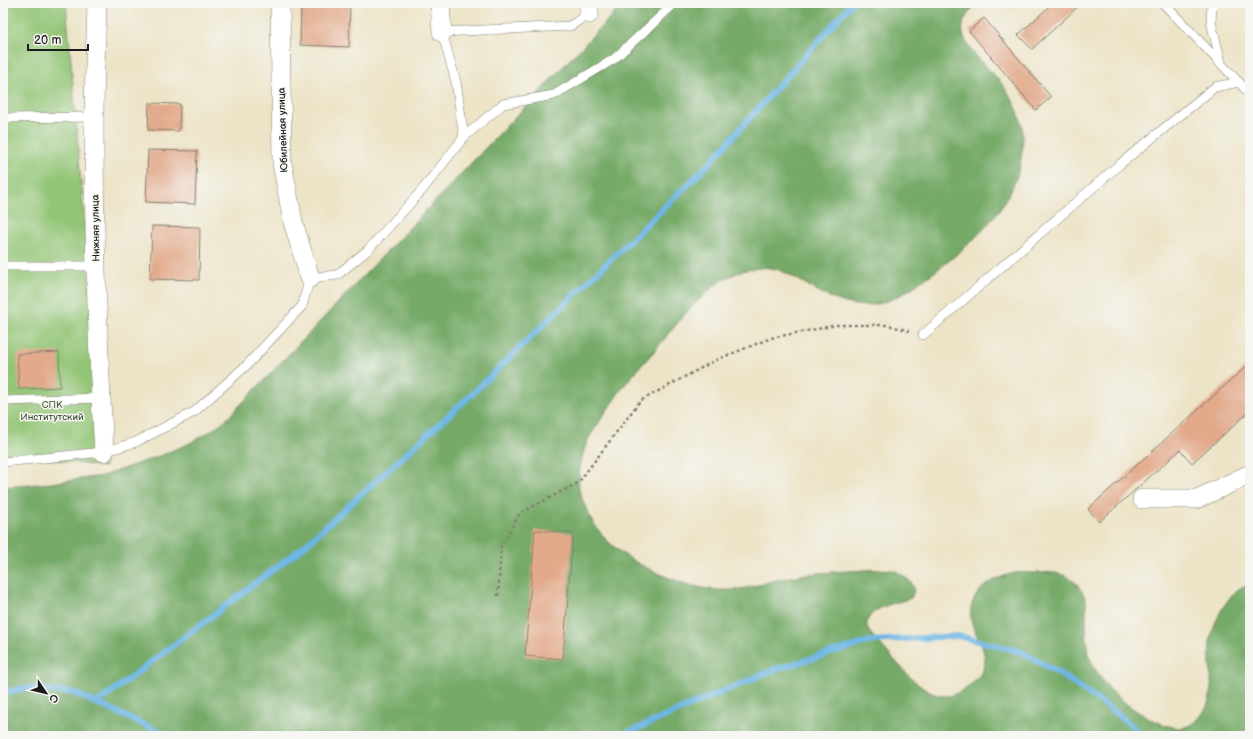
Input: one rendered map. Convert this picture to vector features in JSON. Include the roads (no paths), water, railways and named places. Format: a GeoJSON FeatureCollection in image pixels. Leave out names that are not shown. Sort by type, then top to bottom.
{"type":"FeatureCollection","features":[{"type":"Feature","properties":{"kind":"street","name":"Нижняя улица"},"geometry":{"type":"LineString","coordinates":[[97,3],[94,117],[96,266],[104,452]]}},
{"type":"Feature","properties":{"kind":"street","name":"Юбилейная улица"},"geometry":{"type":"LineString","coordinates":[[280,3],[282,163],[293,222],[310,278]]}},
{"type":"Feature","properties":{"kind":"street"},"geometry":{"type":"LineString","coordinates":[[440,3],[442,32]]}},
{"type":"Feature","properties":{"kind":"street"},"geometry":{"type":"LineString","coordinates":[[1142,500],[1197,499],[1250,474]]}},
{"type":"Feature","properties":{"kind":"lane"},"geometry":{"type":"LineString","coordinates":[[3,462],[104,452],[136,442],[194,412],[247,365],[302,306],[310,278],[337,275],[368,250],[423,188],[464,137],[503,104],[554,94],[614,59],[675,3]]}},
{"type":"Feature","properties":{"kind":"lane"},"geometry":{"type":"LineString","coordinates":[[1163,3],[1250,94]]}},
{"type":"Feature","properties":{"kind":"lane"},"geometry":{"type":"LineString","coordinates":[[1212,3],[1210,22],[1221,64]]}},
{"type":"Feature","properties":{"kind":"lane"},"geometry":{"type":"LineString","coordinates":[[464,137],[456,82],[442,32],[570,26],[589,8]]}},
{"type":"Feature","properties":{"kind":"lane"},"geometry":{"type":"LineString","coordinates":[[923,335],[1119,165],[1215,87],[1239,82]]}},
{"type":"Feature","properties":{"kind":"lane"},"geometry":{"type":"LineString","coordinates":[[3,118],[94,117]]}},
{"type":"Feature","properties":{"kind":"lane"},"geometry":{"type":"LineString","coordinates":[[3,266],[96,266]]}},
{"type":"Feature","properties":{"kind":"lane"},"geometry":{"type":"LineString","coordinates":[[3,401],[101,398]]}},
{"type":"Feature","properties":{"kind":"waterway"},"geometry":{"type":"LineString","coordinates":[[97,703],[302,548],[471,395],[708,165],[852,3]]}},
{"type":"Feature","properties":{"kind":"waterway"},"geometry":{"type":"LineString","coordinates":[[620,736],[773,670],[871,641],[958,636],[1019,651],[1059,673],[1119,715],[1143,736]]}},
{"type":"Feature","properties":{"kind":"waterway"},"geometry":{"type":"LineString","coordinates":[[3,693],[25,688],[74,693],[169,736]]}},
{"type":"Feature","properties":{"kind":"park label","name":"СПК Институтский"},"geometry":{"type":"Point","coordinates":[52,410]}}]}
